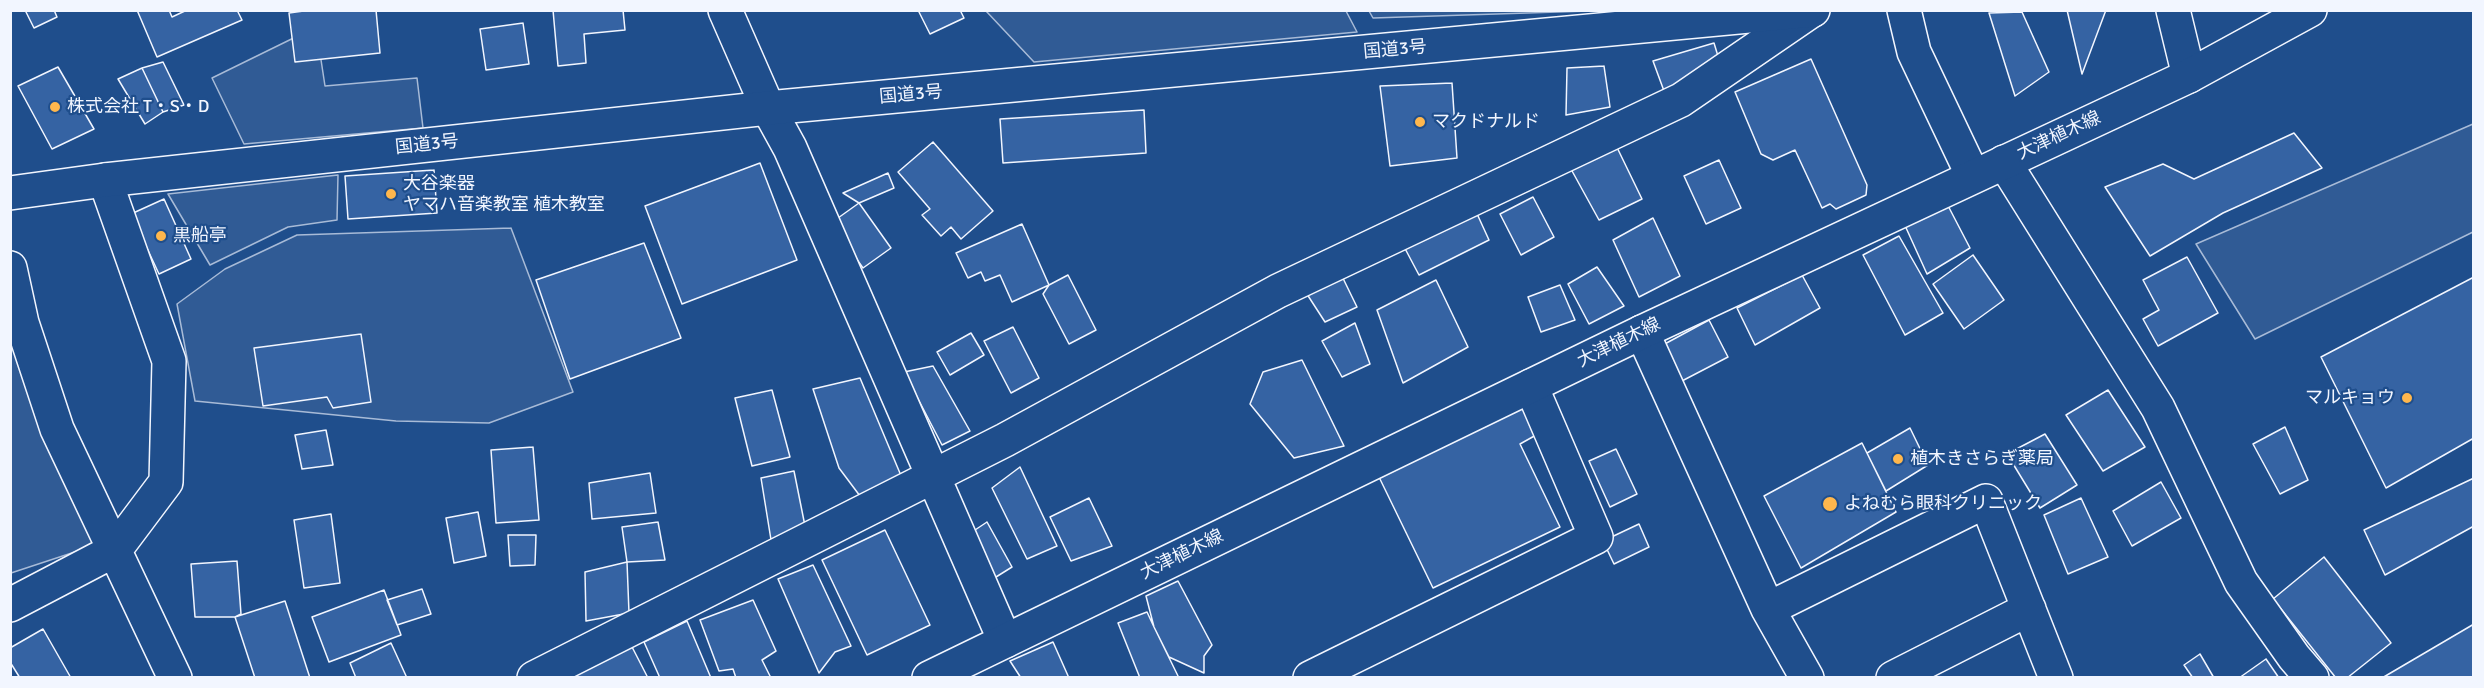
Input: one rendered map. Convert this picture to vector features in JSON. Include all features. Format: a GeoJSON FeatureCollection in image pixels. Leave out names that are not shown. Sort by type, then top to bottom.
{"type":"FeatureCollection","features":[{"type":"Feature","properties":{"kind":"main road"},"geometry":{"type":"LineString","coordinates":[[724,10],[768,108],[790,148],[1005,641]]}},
{"type":"Feature","properties":{"kind":"main road"},"geometry":{"type":"LineString","coordinates":[[1904,10],[1914,52],[1973,176]]}},
{"type":"Feature","properties":{"kind":"main road"},"geometry":{"type":"LineString","coordinates":[[2173,10],[2189,76]]}},
{"type":"Feature","properties":{"kind":"main road","name":"大津植木線"},"geometry":{"type":"LineString","coordinates":[[929,678],[1642,332],[2189,76],[2310,10]]}},
{"type":"Feature","properties":{"kind":"main road"},"geometry":{"type":"LineString","coordinates":[[534,678],[935,476],[1278,291],[1681,100],[1812,11]]}},
{"type":"Feature","properties":{"kind":"main road","name":"国道3号"},"geometry":{"type":"LineString","coordinates":[[10,193],[105,180],[768,108],[1812,11]]}},
{"type":"Feature","properties":{"kind":"main road"},"geometry":{"type":"LineString","coordinates":[[2004,162],[2158,408],[2241,582],[2294,657],[2312,678]]}},
{"type":"Feature","properties":{"kind":"main road"},"geometry":{"type":"LineString","coordinates":[[10,605],[115,550],[166,482],[169,361],[105,180]]}},
{"type":"Feature","properties":{"kind":"main road"},"geometry":{"type":"LineString","coordinates":[[10,268],[22,323],[57,429],[176,678]]}},
{"type":"Feature","properties":{"kind":"main road"},"geometry":{"type":"LineString","coordinates":[[1642,332],[1768,609],[1808,678]]}},
{"type":"Feature","properties":{"kind":"main road"},"geometry":{"type":"LineString","coordinates":[[1310,678],[1596,537],[1531,386]]}},
{"type":"Feature","properties":{"kind":"main road"},"geometry":{"type":"LineString","coordinates":[[1768,609],[1986,501],[2056,678]]}},
{"type":"Feature","properties":{"kind":"main road"},"geometry":{"type":"LineString","coordinates":[[1893,678],[2029,609]]}},
{"type":"Feature","properties":{"kind":"shaded area"},"geometry":{"type":"Polygon","coordinates":[[[986,11],[1346,11],[1357,32],[1034,62],[986,11]]]}},
{"type":"Feature","properties":{"kind":"shaded area"},"geometry":{"type":"Polygon","coordinates":[[[1369,11],[1589,11],[1373,18],[1369,11]]]}},
{"type":"Feature","properties":{"kind":"shaded area"},"geometry":{"type":"Polygon","coordinates":[[[316,27],[325,86],[417,78],[423,128],[244,144],[212,78],[316,27]]]}},
{"type":"Feature","properties":{"kind":"shaded area"},"geometry":{"type":"Polygon","coordinates":[[[2473,124],[2473,232],[2255,339],[2196,244],[2473,124]]]}},
{"type":"Feature","properties":{"kind":"shaded area"},"geometry":{"type":"Polygon","coordinates":[[[338,175],[337,220],[288,227],[210,265],[168,194],[338,175]]]}},
{"type":"Feature","properties":{"kind":"shaded area"},"geometry":{"type":"Polygon","coordinates":[[[511,228],[573,392],[489,423],[396,421],[195,401],[177,304],[225,269],[297,235],[511,228]]]}},
{"type":"Feature","properties":{"kind":"shaded area"},"geometry":{"type":"Polygon","coordinates":[[[10,314],[99,544],[11,573],[10,573],[10,314]]]}},
{"type":"Feature","properties":{"kind":"building"},"geometry":{"type":"Polygon","coordinates":[[[25,10],[54,10],[57,17],[34,28],[25,10]]]}},
{"type":"Feature","properties":{"kind":"building"},"geometry":{"type":"Polygon","coordinates":[[[137,10],[169,10],[172,17],[187,10],[237,10],[242,20],[157,57],[137,10]]]}},
{"type":"Feature","properties":{"kind":"building"},"geometry":{"type":"Polygon","coordinates":[[[311,10],[376,10],[380,53],[295,62],[289,13],[311,10]]]}},
{"type":"Feature","properties":{"kind":"building"},"geometry":{"type":"Polygon","coordinates":[[[553,10],[623,10],[625,30],[584,34],[586,63],[558,66],[553,10]]]}},
{"type":"Feature","properties":{"kind":"building"},"geometry":{"type":"Polygon","coordinates":[[[918,10],[960,10],[964,18],[930,34],[918,10]]]}},
{"type":"Feature","properties":{"kind":"building"},"geometry":{"type":"Polygon","coordinates":[[[2067,10],[2106,10],[2082,74],[2067,10]]]}},
{"type":"Feature","properties":{"kind":"building"},"geometry":{"type":"Polygon","coordinates":[[[2022,12],[2049,72],[2015,96],[1989,13],[2022,12]]]}},
{"type":"Feature","properties":{"kind":"building"},"geometry":{"type":"Polygon","coordinates":[[[523,23],[529,64],[486,70],[480,29],[523,23]]]}},
{"type":"Feature","properties":{"kind":"building"},"geometry":{"type":"Polygon","coordinates":[[[1714,43],[1721,66],[1664,91],[1653,61],[1714,43]]]}},
{"type":"Feature","properties":{"kind":"building"},"geometry":{"type":"Polygon","coordinates":[[[1811,59],[1867,185],[1866,195],[1836,209],[1830,204],[1822,208],[1795,150],[1773,160],[1761,154],[1735,92],[1811,59]]]}},
{"type":"Feature","properties":{"kind":"building"},"geometry":{"type":"Polygon","coordinates":[[[163,62],[184,105],[163,112],[142,68],[163,62]]]}},
{"type":"Feature","properties":{"kind":"building"},"geometry":{"type":"Polygon","coordinates":[[[1604,66],[1610,107],[1566,115],[1567,68],[1604,66]]]}},
{"type":"Feature","properties":{"kind":"building","name":"株式会社 T・S・D"},"geometry":{"type":"Polygon","coordinates":[[[58,67],[94,129],[52,149],[18,86],[58,67]]]}},
{"type":"Feature","properties":{"kind":"building"},"geometry":{"type":"Polygon","coordinates":[[[142,68],[163,112],[145,124],[118,79],[142,68]]]}},
{"type":"Feature","properties":{"kind":"building","name":"マクドナルド"},"geometry":{"type":"Polygon","coordinates":[[[1452,83],[1457,158],[1390,166],[1380,86],[1452,83]]]}},
{"type":"Feature","properties":{"kind":"building"},"geometry":{"type":"Polygon","coordinates":[[[1144,110],[1146,153],[1003,163],[1000,119],[1144,110]]]}},
{"type":"Feature","properties":{"kind":"building"},"geometry":{"type":"Polygon","coordinates":[[[1610,133],[1642,199],[1599,220],[1566,160],[1610,133]]]}},
{"type":"Feature","properties":{"kind":"building"},"geometry":{"type":"Polygon","coordinates":[[[2294,133],[2322,168],[2223,213],[2150,256],[2105,187],[2163,164],[2194,179],[2294,133]]]}},
{"type":"Feature","properties":{"kind":"building"},"geometry":{"type":"Polygon","coordinates":[[[933,142],[993,211],[961,239],[951,227],[941,236],[922,215],[930,209],[898,172],[933,142]]]}},
{"type":"Feature","properties":{"kind":"building"},"geometry":{"type":"Polygon","coordinates":[[[1719,160],[1741,208],[1706,224],[1684,176],[1719,160]]]}},
{"type":"Feature","properties":{"kind":"building"},"geometry":{"type":"Polygon","coordinates":[[[760,163],[797,260],[682,304],[645,206],[760,163]]]}},
{"type":"Feature","properties":{"kind":"building","name":"大谷楽器 ヤマハ音楽教室 植木教室"},"geometry":{"type":"Polygon","coordinates":[[[434,170],[437,213],[348,219],[345,176],[434,170]]]}},
{"type":"Feature","properties":{"kind":"building"},"geometry":{"type":"Polygon","coordinates":[[[888,173],[894,188],[859,203],[843,193],[888,173]]]}},
{"type":"Feature","properties":{"kind":"building"},"geometry":{"type":"Polygon","coordinates":[[[1533,197],[1554,237],[1521,255],[1500,214],[1533,197]]]}},
{"type":"Feature","properties":{"kind":"building"},"geometry":{"type":"Polygon","coordinates":[[[1944,198],[1970,248],[1927,274],[1902,219],[1944,198]]]}},
{"type":"Feature","properties":{"kind":"building","name":"黒船亭"},"geometry":{"type":"Polygon","coordinates":[[[164,199],[191,259],[159,274],[131,214],[164,199]]]}},
{"type":"Feature","properties":{"kind":"building"},"geometry":{"type":"Polygon","coordinates":[[[859,203],[891,248],[863,268],[831,223],[859,203]]]}},
{"type":"Feature","properties":{"kind":"building"},"geometry":{"type":"Polygon","coordinates":[[[1473,205],[1489,240],[1419,275],[1401,241],[1473,205]]]}},
{"type":"Feature","properties":{"kind":"building"},"geometry":{"type":"Polygon","coordinates":[[[1653,218],[1680,276],[1639,297],[1613,240],[1653,218]]]}},
{"type":"Feature","properties":{"kind":"building"},"geometry":{"type":"Polygon","coordinates":[[[1022,224],[1049,285],[1012,302],[1000,275],[985,281],[981,272],[968,278],[956,253],[1022,224]]]}},
{"type":"Feature","properties":{"kind":"building"},"geometry":{"type":"Polygon","coordinates":[[[1899,236],[1943,313],[1905,335],[1863,255],[1899,236]]]}},
{"type":"Feature","properties":{"kind":"building"},"geometry":{"type":"Polygon","coordinates":[[[644,243],[681,338],[570,379],[536,280],[644,243]]]}},
{"type":"Feature","properties":{"kind":"building"},"geometry":{"type":"Polygon","coordinates":[[[1973,255],[2004,300],[1964,329],[1933,284],[1973,255]]]}},
{"type":"Feature","properties":{"kind":"building"},"geometry":{"type":"Polygon","coordinates":[[[2187,257],[2218,313],[2158,346],[2143,319],[2159,310],[2143,280],[2187,257]]]}},
{"type":"Feature","properties":{"kind":"building"},"geometry":{"type":"Polygon","coordinates":[[[1597,267],[1624,306],[1589,324],[1568,284],[1597,267]]]}},
{"type":"Feature","properties":{"kind":"building"},"geometry":{"type":"Polygon","coordinates":[[[1338,268],[1357,307],[1325,322],[1303,288],[1338,268]]]}},
{"type":"Feature","properties":{"kind":"building"},"geometry":{"type":"Polygon","coordinates":[[[1068,275],[1096,330],[1069,344],[1043,294],[1049,285],[1068,275]]]}},
{"type":"Feature","properties":{"kind":"building"},"geometry":{"type":"Polygon","coordinates":[[[1802,275],[1820,308],[1755,345],[1737,308],[1802,275]]]}},
{"type":"Feature","properties":{"kind":"building","name":"マルキョウ"},"geometry":{"type":"Polygon","coordinates":[[[2474,277],[2474,438],[2386,488],[2321,357],[2474,277]]]}},
{"type":"Feature","properties":{"kind":"building"},"geometry":{"type":"Polygon","coordinates":[[[1436,280],[1468,347],[1403,383],[1377,310],[1436,280]]]}},
{"type":"Feature","properties":{"kind":"building"},"geometry":{"type":"Polygon","coordinates":[[[1560,285],[1575,320],[1541,332],[1528,297],[1560,285]]]}},
{"type":"Feature","properties":{"kind":"building"},"geometry":{"type":"Polygon","coordinates":[[[1709,320],[1728,357],[1680,382],[1661,346],[1709,320]]]}},
{"type":"Feature","properties":{"kind":"building"},"geometry":{"type":"Polygon","coordinates":[[[1355,323],[1370,364],[1342,377],[1322,341],[1355,323]]]}},
{"type":"Feature","properties":{"kind":"building"},"geometry":{"type":"Polygon","coordinates":[[[1013,327],[1039,378],[1011,393],[984,341],[1013,327]]]}},
{"type":"Feature","properties":{"kind":"building"},"geometry":{"type":"Polygon","coordinates":[[[971,333],[984,355],[950,375],[937,352],[971,333]]]}},
{"type":"Feature","properties":{"kind":"building"},"geometry":{"type":"Polygon","coordinates":[[[361,334],[371,402],[333,408],[327,397],[263,406],[254,348],[361,334]]]}},
{"type":"Feature","properties":{"kind":"building"},"geometry":{"type":"Polygon","coordinates":[[[1302,360],[1344,446],[1294,458],[1250,404],[1263,372],[1302,360]]]}},
{"type":"Feature","properties":{"kind":"building"},"geometry":{"type":"Polygon","coordinates":[[[933,366],[970,431],[942,445],[904,372],[933,366]]]}},
{"type":"Feature","properties":{"kind":"building"},"geometry":{"type":"Polygon","coordinates":[[[860,378],[902,478],[860,496],[839,468],[813,389],[860,378]]]}},
{"type":"Feature","properties":{"kind":"building"},"geometry":{"type":"Polygon","coordinates":[[[772,390],[790,457],[752,466],[735,398],[772,390]]]}},
{"type":"Feature","properties":{"kind":"building"},"geometry":{"type":"Polygon","coordinates":[[[2108,390],[2145,447],[2103,471],[2066,415],[2108,390]]]}},
{"type":"Feature","properties":{"kind":"building"},"geometry":{"type":"Polygon","coordinates":[[[1526,396],[1545,430],[1520,444],[1560,527],[1433,588],[1378,475],[1526,396]]]}},
{"type":"Feature","properties":{"kind":"building"},"geometry":{"type":"Polygon","coordinates":[[[2285,427],[2308,480],[2280,494],[2253,444],[2285,427]]]}},
{"type":"Feature","properties":{"kind":"building","name":"植木きさらぎ薬局"},"geometry":{"type":"Polygon","coordinates":[[[1910,428],[1928,465],[1886,491],[1867,453],[1910,428]]]}},
{"type":"Feature","properties":{"kind":"building"},"geometry":{"type":"Polygon","coordinates":[[[326,430],[333,465],[302,469],[295,435],[326,430]]]}},
{"type":"Feature","properties":{"kind":"building"},"geometry":{"type":"Polygon","coordinates":[[[2045,434],[2077,485],[2040,508],[2007,454],[2045,434]]]}},
{"type":"Feature","properties":{"kind":"building","name":"よねむら眼科クリニック"},"geometry":{"type":"Polygon","coordinates":[[[1862,443],[1896,512],[1801,568],[1764,496],[1862,443]]]}},
{"type":"Feature","properties":{"kind":"building"},"geometry":{"type":"Polygon","coordinates":[[[533,447],[539,520],[496,523],[491,450],[533,447]]]}},
{"type":"Feature","properties":{"kind":"building"},"geometry":{"type":"Polygon","coordinates":[[[1616,449],[1637,494],[1610,507],[1589,461],[1616,449]]]}},
{"type":"Feature","properties":{"kind":"building"},"geometry":{"type":"Polygon","coordinates":[[[1020,467],[1057,546],[1027,559],[992,488],[1020,467]]]}},
{"type":"Feature","properties":{"kind":"building"},"geometry":{"type":"Polygon","coordinates":[[[794,471],[806,531],[772,546],[761,478],[794,471]]]}},
{"type":"Feature","properties":{"kind":"building"},"geometry":{"type":"Polygon","coordinates":[[[650,473],[656,513],[592,519],[589,483],[650,473]]]}},
{"type":"Feature","properties":{"kind":"building"},"geometry":{"type":"Polygon","coordinates":[[[2474,478],[2474,526],[2385,575],[2364,530],[2474,478]]]}},
{"type":"Feature","properties":{"kind":"building"},"geometry":{"type":"Polygon","coordinates":[[[2161,482],[2181,518],[2132,546],[2113,511],[2161,482]]]}},
{"type":"Feature","properties":{"kind":"building"},"geometry":{"type":"Polygon","coordinates":[[[1089,498],[1112,546],[1071,561],[1050,517],[1089,498]]]}},
{"type":"Feature","properties":{"kind":"building"},"geometry":{"type":"Polygon","coordinates":[[[2081,498],[2108,557],[2068,574],[2044,515],[2081,498]]]}},
{"type":"Feature","properties":{"kind":"building"},"geometry":{"type":"Polygon","coordinates":[[[478,512],[486,556],[454,563],[446,518],[478,512]]]}},
{"type":"Feature","properties":{"kind":"building"},"geometry":{"type":"Polygon","coordinates":[[[331,514],[340,583],[304,588],[294,520],[331,514]]]}},
{"type":"Feature","properties":{"kind":"building"},"geometry":{"type":"Polygon","coordinates":[[[658,522],[665,560],[627,562],[622,527],[658,522]]]}},
{"type":"Feature","properties":{"kind":"building"},"geometry":{"type":"Polygon","coordinates":[[[987,522],[1012,567],[988,582],[966,536],[987,522]]]}},
{"type":"Feature","properties":{"kind":"building"},"geometry":{"type":"Polygon","coordinates":[[[1639,524],[1649,547],[1614,564],[1603,541],[1639,524]]]}},
{"type":"Feature","properties":{"kind":"building"},"geometry":{"type":"Polygon","coordinates":[[[885,530],[930,625],[867,655],[822,560],[885,530]]]}},
{"type":"Feature","properties":{"kind":"building"},"geometry":{"type":"Polygon","coordinates":[[[508,535],[536,535],[535,565],[510,566],[508,535]]]}},
{"type":"Feature","properties":{"kind":"building"},"geometry":{"type":"Polygon","coordinates":[[[2324,557],[2391,643],[2347,678],[2336,678],[2273,599],[2324,557]]]}},
{"type":"Feature","properties":{"kind":"building"},"geometry":{"type":"Polygon","coordinates":[[[237,561],[241,614],[235,617],[195,617],[191,564],[237,561]]]}},
{"type":"Feature","properties":{"kind":"building"},"geometry":{"type":"Polygon","coordinates":[[[627,562],[629,613],[586,621],[585,572],[627,562]]]}},
{"type":"Feature","properties":{"kind":"building"},"geometry":{"type":"Polygon","coordinates":[[[813,565],[851,646],[835,652],[819,673],[778,579],[813,565]]]}},
{"type":"Feature","properties":{"kind":"building"},"geometry":{"type":"Polygon","coordinates":[[[1178,581],[1212,645],[1204,656],[1204,673],[1169,657],[1154,627],[1146,596],[1178,581]]]}},
{"type":"Feature","properties":{"kind":"building"},"geometry":{"type":"Polygon","coordinates":[[[422,589],[431,614],[397,625],[387,600],[422,589]]]}},
{"type":"Feature","properties":{"kind":"building"},"geometry":{"type":"Polygon","coordinates":[[[384,590],[401,635],[329,662],[312,617],[384,590]]]}},
{"type":"Feature","properties":{"kind":"building"},"geometry":{"type":"Polygon","coordinates":[[[753,600],[776,651],[762,660],[771,678],[736,678],[733,669],[719,671],[700,620],[753,600]]]}},
{"type":"Feature","properties":{"kind":"building"},"geometry":{"type":"Polygon","coordinates":[[[285,601],[310,678],[255,678],[235,617],[285,601]]]}},
{"type":"Feature","properties":{"kind":"building"},"geometry":{"type":"Polygon","coordinates":[[[1147,612],[1179,678],[1140,678],[1118,623],[1147,612]]]}},
{"type":"Feature","properties":{"kind":"building"},"geometry":{"type":"Polygon","coordinates":[[[687,621],[711,678],[660,678],[644,642],[687,621]]]}},
{"type":"Feature","properties":{"kind":"building"},"geometry":{"type":"Polygon","coordinates":[[[2474,624],[2474,678],[2382,678],[2474,624]]]}},
{"type":"Feature","properties":{"kind":"building"},"geometry":{"type":"Polygon","coordinates":[[[43,629],[71,678],[20,678],[10,662],[10,648],[43,629]]]}},
{"type":"Feature","properties":{"kind":"building"},"geometry":{"type":"Polygon","coordinates":[[[1053,642],[1069,678],[1021,678],[1010,661],[1053,642]]]}},
{"type":"Feature","properties":{"kind":"building"},"geometry":{"type":"Polygon","coordinates":[[[391,643],[407,678],[356,678],[350,663],[391,643]]]}},
{"type":"Feature","properties":{"kind":"building"},"geometry":{"type":"Polygon","coordinates":[[[630,643],[648,678],[564,678],[630,643]]]}},
{"type":"Feature","properties":{"kind":"building"},"geometry":{"type":"Polygon","coordinates":[[[2200,654],[2214,678],[2193,678],[2184,665],[2200,654]]]}},
{"type":"Feature","properties":{"kind":"building"},"geometry":{"type":"Polygon","coordinates":[[[2266,659],[2279,678],[2239,678],[2266,659]]]}},
{"type":"Feature","properties":{"kind":"place","name":"株式会社 T・S・D"},"geometry":{"type":"Point","coordinates":[55,107]}},
{"type":"Feature","properties":{"kind":"place","name":"マクドナルド"},"geometry":{"type":"Point","coordinates":[1420,122]}},
{"type":"Feature","properties":{"kind":"place","name":"大谷楽器 ヤマハ音楽教室 植木教室"},"geometry":{"type":"Point","coordinates":[391,194]}},
{"type":"Feature","properties":{"kind":"place","name":"黒船亭"},"geometry":{"type":"Point","coordinates":[161,236]}},
{"type":"Feature","properties":{"kind":"place","name":"マルキョウ"},"geometry":{"type":"Point","coordinates":[2407,398]}},
{"type":"Feature","properties":{"kind":"place","name":"植木きさらぎ薬局"},"geometry":{"type":"Point","coordinates":[1898,459]}},
{"type":"Feature","properties":{"kind":"place","name":"よねむら眼科クリニック"},"geometry":{"type":"Point","coordinates":[1830,504]}}]}
